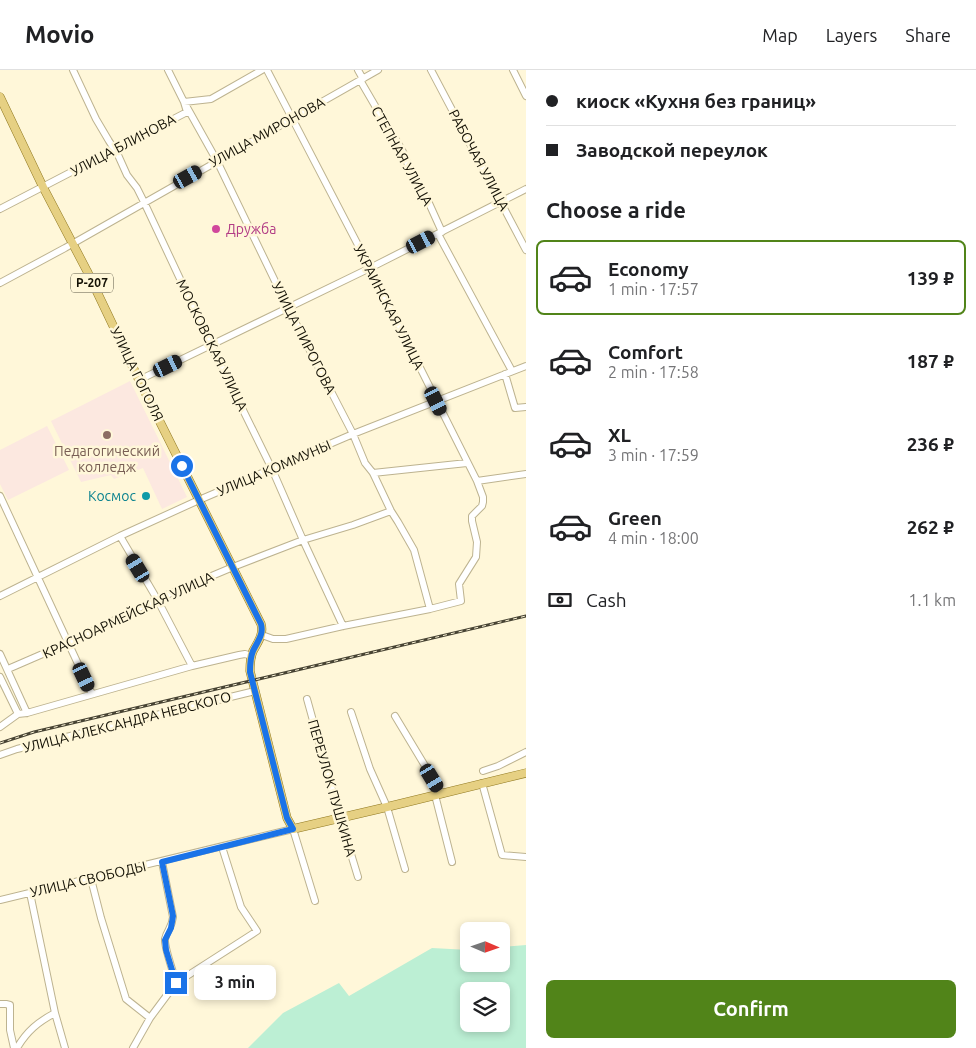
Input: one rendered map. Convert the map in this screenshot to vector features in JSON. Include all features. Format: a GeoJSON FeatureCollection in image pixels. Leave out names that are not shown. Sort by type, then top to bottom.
{"type":"FeatureCollection","features":[{"type":"Feature","properties":{"kind":"main road","name":"УЛИЦА ГОГОЛЯ"},"geometry":{"type":"LineString","coordinates":[[0,98],[233,566],[261,624],[262,635]]}},
{"type":"Feature","properties":{"kind":"main road"},"geometry":{"type":"LineString","coordinates":[[262,635],[252,656],[250,666],[252,680],[287,818],[293,829]]}},
{"type":"Feature","properties":{"kind":"main road","name":"УЛИЦА СВОБОДЫ"},"geometry":{"type":"LineString","coordinates":[[293,829],[526,773]]}},
{"type":"Feature","properties":{"kind":"street","name":"МОСКОВСКАЯ УЛИЦА"},"geometry":{"type":"LineString","coordinates":[[73,70],[96,119],[144,202],[272,469],[302,540],[342,626]]}},
{"type":"Feature","properties":{"kind":"street","name":"УЛИЦА ПИРОГОВА"},"geometry":{"type":"LineString","coordinates":[[168,70],[217,161],[288,308],[353,434],[365,463],[414,550],[430,609]]}},
{"type":"Feature","properties":{"kind":"street","name":"УЛИЦА БЛИНОВА"},"geometry":{"type":"LineString","coordinates":[[0,209],[187,112],[184,102],[211,99],[262,70]]}},
{"type":"Feature","properties":{"kind":"street","name":"УКРАИНСКАЯ УЛИЦА"},"geometry":{"type":"LineString","coordinates":[[267,70],[370,268],[477,481],[483,497],[482,506],[472,516],[477,542],[476,557],[459,584],[461,601],[430,609]]}},
{"type":"Feature","properties":{"kind":"street","name":"СТЕПНАЯ УЛИЦА"},"geometry":{"type":"LineString","coordinates":[[358,70],[361,80],[428,201],[440,233],[512,371]]}},
{"type":"Feature","properties":{"kind":"street","name":"УЛИЦА МИРОНОВА"},"geometry":{"type":"LineString","coordinates":[[0,282],[72,244],[378,70]]}},
{"type":"Feature","properties":{"kind":"street","name":"РАБОЧАЯ УЛИЦА"},"geometry":{"type":"LineString","coordinates":[[431,70],[526,250]]}},
{"type":"Feature","properties":{"kind":"street"},"geometry":{"type":"LineString","coordinates":[[513,70],[526,96]]}},
{"type":"Feature","properties":{"kind":"street"},"geometry":{"type":"LineString","coordinates":[[139,380],[370,268],[526,189]]}},
{"type":"Feature","properties":{"kind":"street","name":"УЛИЦА КОММУНЫ"},"geometry":{"type":"LineString","coordinates":[[0,596],[120,536],[199,500],[353,434],[526,366]]}},
{"type":"Feature","properties":{"kind":"street"},"geometry":{"type":"LineString","coordinates":[[505,374],[515,408],[526,407]]}},
{"type":"Feature","properties":{"kind":"street"},"geometry":{"type":"LineString","coordinates":[[372,473],[468,463]]}},
{"type":"Feature","properties":{"kind":"street"},"geometry":{"type":"LineString","coordinates":[[477,481],[526,474]]}},
{"type":"Feature","properties":{"kind":"street"},"geometry":{"type":"LineString","coordinates":[[0,496],[92,694]]}},
{"type":"Feature","properties":{"kind":"street","name":"КРАСНОАРМЕЙСКАЯ УЛИЦА"},"geometry":{"type":"LineString","coordinates":[[8,669],[68,643],[157,599],[233,566],[302,540],[391,512]]}},
{"type":"Feature","properties":{"kind":"street"},"geometry":{"type":"LineString","coordinates":[[120,536],[157,599],[192,666]]}},
{"type":"Feature","properties":{"kind":"street"},"geometry":{"type":"LineString","coordinates":[[262,635],[273,639],[286,639],[430,609]]}},
{"type":"Feature","properties":{"kind":"street"},"geometry":{"type":"LineString","coordinates":[[0,654],[28,713]]}},
{"type":"Feature","properties":{"kind":"street"},"geometry":{"type":"LineString","coordinates":[[0,727],[18,714],[28,713],[192,666],[245,654],[252,656]]}},
{"type":"Feature","properties":{"kind":"street"},"geometry":{"type":"LineString","coordinates":[[0,676],[18,714]]}},
{"type":"Feature","properties":{"kind":"street","name":"УЛИЦА АЛЕКСАНДРА НЕВСКОГО"},"geometry":{"type":"LineString","coordinates":[[0,755],[255,691]]}},
{"type":"Feature","properties":{"kind":"street","name":"ПЕРЕУЛОК ПУШКИНА"},"geometry":{"type":"LineString","coordinates":[[307,699],[358,877]]}},
{"type":"Feature","properties":{"kind":"street"},"geometry":{"type":"LineString","coordinates":[[351,712],[370,769],[387,807],[405,869]]}},
{"type":"Feature","properties":{"kind":"street"},"geometry":{"type":"LineString","coordinates":[[395,716],[438,795],[452,862]]}},
{"type":"Feature","properties":{"kind":"street"},"geometry":{"type":"LineString","coordinates":[[483,771],[526,752]]}},
{"type":"Feature","properties":{"kind":"street"},"geometry":{"type":"LineString","coordinates":[[482,783],[502,855],[526,857]]}},
{"type":"Feature","properties":{"kind":"street"},"geometry":{"type":"LineString","coordinates":[[293,829],[315,901]]}},
{"type":"Feature","properties":{"kind":"street","name":"УЛИЦА СВОБОДЫ"},"geometry":{"type":"LineString","coordinates":[[0,900],[293,829]]}},
{"type":"Feature","properties":{"kind":"street"},"geometry":{"type":"LineString","coordinates":[[133,1048],[150,1018],[176,983],[257,932],[241,907],[222,847]]}},
{"type":"Feature","properties":{"kind":"street"},"geometry":{"type":"LineString","coordinates":[[162,862],[173,916],[165,944],[176,983]]}},
{"type":"Feature","properties":{"kind":"street"},"geometry":{"type":"LineString","coordinates":[[91,878],[101,918],[126,999],[150,1018]]}},
{"type":"Feature","properties":{"kind":"street"},"geometry":{"type":"LineString","coordinates":[[30,893],[55,1013],[65,1048]]}},
{"type":"Feature","properties":{"kind":"street"},"geometry":{"type":"LineString","coordinates":[[0,1004],[10,1004],[10,1030],[15,1048]]}},
{"type":"Feature","properties":{"kind":"street"},"geometry":{"type":"LineString","coordinates":[[15,1048],[35,1025],[55,1013]]}},
{"type":"Feature","properties":{"kind":"shaded area","name":"Педагогический колледж"},"geometry":{"type":"Polygon","coordinates":[[[130,381],[187,497],[162,509],[143,468],[114,479],[111,475],[81,482],[51,421],[130,381]]]}},
{"type":"Feature","properties":{"kind":"shaded area"},"geometry":{"type":"Polygon","coordinates":[[[47,426],[69,470],[8,500],[0,484],[0,450],[47,426]]]}},
{"type":"Feature","properties":{"kind":"green space"},"geometry":{"type":"Polygon","coordinates":[[[526,945],[526,1048],[248,1048],[283,1013],[339,983],[349,996],[432,948],[460,950],[460,972],[510,972],[510,946],[526,945]]]}},
{"type":"Feature","properties":{"kind":"railway"},"geometry":{"type":"LineString","coordinates":[[0,743],[34,732],[526,616]]}},
{"type":"Feature","properties":{"kind":"place","name":"Дружба"},"geometry":{"type":"Point","coordinates":[216,229]}},
{"type":"Feature","properties":{"kind":"place","name":"Педагогический колледж"},"geometry":{"type":"Point","coordinates":[107,435]}},
{"type":"Feature","properties":{"kind":"place","name":"Космос"},"geometry":{"type":"Point","coordinates":[146,496]}},
{"type":"Feature","properties":{"kind":"route"},"geometry":{"type":"LineString","coordinates":[[176,983],[165,944],[173,916],[162,862],[293,829],[287,818],[250,672],[250,661],[262,635],[261,624],[182,466]]}}]}
